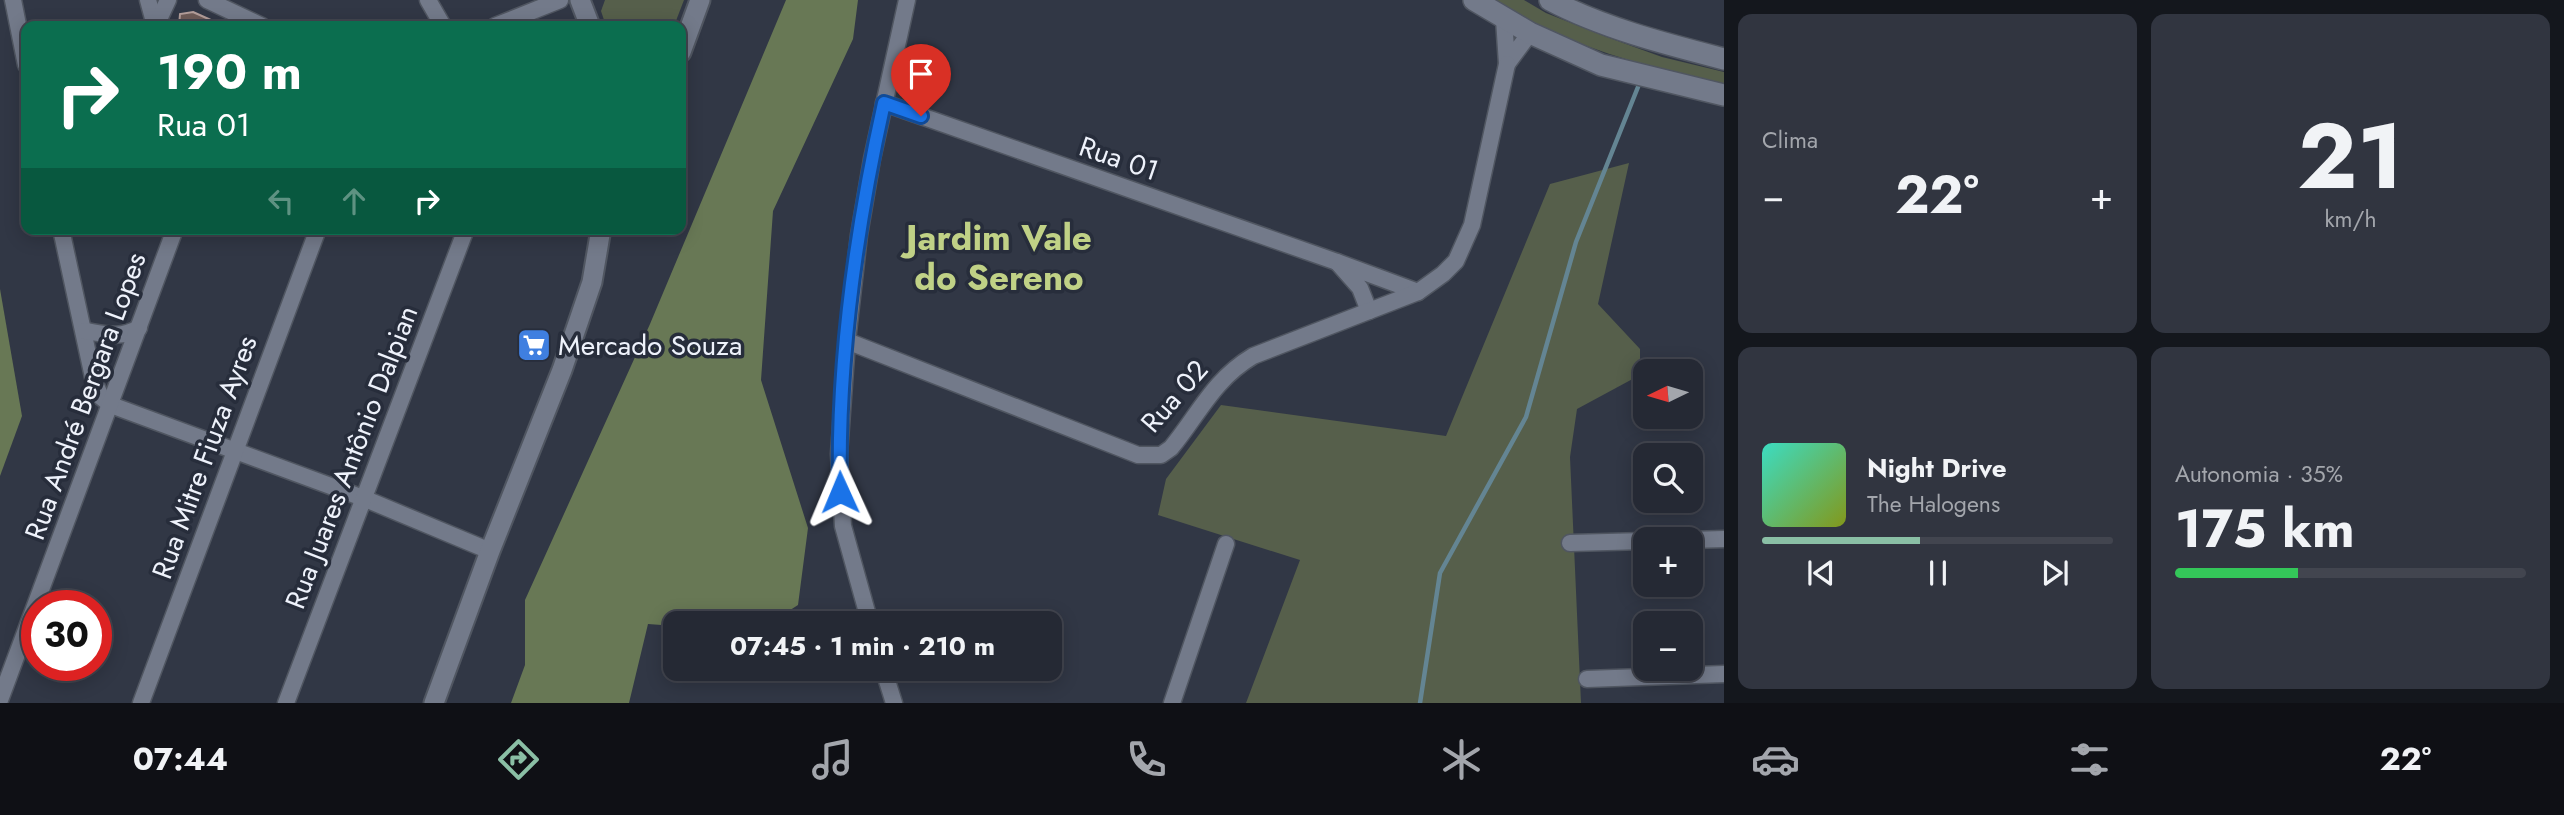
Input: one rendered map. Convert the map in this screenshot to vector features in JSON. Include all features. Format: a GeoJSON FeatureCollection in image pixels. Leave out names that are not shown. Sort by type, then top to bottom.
{"type":"FeatureCollection","features":[{"type":"Feature","properties":{"kind":"main road"},"geometry":{"type":"LineString","coordinates":[[1474,0],[1530,33],[1601,65],[1724,95]]}},
{"type":"Feature","properties":{"kind":"main road"},"geometry":{"type":"LineString","coordinates":[[1550,0],[1575,13],[1724,59]]}},
{"type":"Feature","properties":{"kind":"street"},"geometry":{"type":"LineString","coordinates":[[13,0],[21,40]]}},
{"type":"Feature","properties":{"kind":"street"},"geometry":{"type":"LineString","coordinates":[[148,0],[154,21]]}},
{"type":"Feature","properties":{"kind":"street"},"geometry":{"type":"LineString","coordinates":[[158,21],[168,0]]}},
{"type":"Feature","properties":{"kind":"street"},"geometry":{"type":"LineString","coordinates":[[207,0],[248,21]]}},
{"type":"Feature","properties":{"kind":"street"},"geometry":{"type":"LineString","coordinates":[[428,0],[440,21]]}},
{"type":"Feature","properties":{"kind":"street"},"geometry":{"type":"LineString","coordinates":[[508,21],[560,0]]}},
{"type":"Feature","properties":{"kind":"street"},"geometry":{"type":"LineString","coordinates":[[580,0],[588,21]]}},
{"type":"Feature","properties":{"kind":"street"},"geometry":{"type":"LineString","coordinates":[[686,39],[701,0]]}},
{"type":"Feature","properties":{"kind":"street"},"geometry":{"type":"LineString","coordinates":[[867,611],[843,526],[839,454],[847,341],[859,235],[907,0]]}},
{"type":"Feature","properties":{"kind":"street","name":"Rua 02"},"geometry":{"type":"LineString","coordinates":[[847,341],[1138,455],[1161,455],[1171,449],[1218,382],[1234,367],[1253,356],[1418,292],[1456,261],[1472,225],[1507,64],[1504,19]]}},
{"type":"Feature","properties":{"kind":"street","name":"Rua 02"},"geometry":{"type":"LineString","coordinates":[[1507,64],[1530,33]]}},
{"type":"Feature","properties":{"kind":"street","name":"Rua 01"},"geometry":{"type":"LineString","coordinates":[[884,103],[1418,292]]}},
{"type":"Feature","properties":{"kind":"street"},"geometry":{"type":"LineString","coordinates":[[62,235],[85,331],[100,434]]}},
{"type":"Feature","properties":{"kind":"street","name":"Rua André Bergara Lopes"},"geometry":{"type":"LineString","coordinates":[[0,700],[173,235]]}},
{"type":"Feature","properties":{"kind":"street","name":"Rua Mitre Fiuza Ayres"},"geometry":{"type":"LineString","coordinates":[[141,703],[315,235]]}},
{"type":"Feature","properties":{"kind":"street","name":"Rua Juares Antônio Dalpian"},"geometry":{"type":"LineString","coordinates":[[286,703],[464,235]]}},
{"type":"Feature","properties":{"kind":"street"},"geometry":{"type":"LineString","coordinates":[[592,282],[600,235]]}},
{"type":"Feature","properties":{"kind":"street"},"geometry":{"type":"LineString","coordinates":[[435,703],[490,551],[562,370],[610,235]]}},
{"type":"Feature","properties":{"kind":"street","name":"Rua 01"},"geometry":{"type":"LineString","coordinates":[[1337,262],[1360,288],[1369,312]]}},
{"type":"Feature","properties":{"kind":"street"},"geometry":{"type":"LineString","coordinates":[[85,331],[118,336],[139,328]]}},
{"type":"Feature","properties":{"kind":"street"},"geometry":{"type":"LineString","coordinates":[[94,381],[100,397],[111,405],[363,498],[490,551]]}},
{"type":"Feature","properties":{"kind":"street"},"geometry":{"type":"LineString","coordinates":[[1703,540],[1724,539]]}},
{"type":"Feature","properties":{"kind":"street"},"geometry":{"type":"LineString","coordinates":[[1570,543],[1633,541]]}},
{"type":"Feature","properties":{"kind":"street"},"geometry":{"type":"LineString","coordinates":[[1172,703],[1227,544]]}},
{"type":"Feature","properties":{"kind":"street"},"geometry":{"type":"LineString","coordinates":[[1587,679],[1724,674]]}},
{"type":"Feature","properties":{"kind":"street"},"geometry":{"type":"LineString","coordinates":[[887,681],[894,703]]}},
{"type":"Feature","properties":{"kind":"green space"},"geometry":{"type":"Polygon","coordinates":[[[605,0],[684,0],[676,21],[604,21],[601,11],[605,0]]]}},
{"type":"Feature","properties":{"kind":"green space"},"geometry":{"type":"Polygon","coordinates":[[[786,0],[858,0],[853,39],[773,211],[761,380],[808,528],[798,605],[789,611],[663,611],[663,625],[648,624],[629,703],[511,703],[525,665],[525,600],[650,324],[786,0]]]}},
{"type":"Feature","properties":{"kind":"green space"},"geometry":{"type":"Polygon","coordinates":[[[1495,0],[1524,0],[1546,13],[1662,57],[1724,72],[1724,85],[1586,46],[1542,27],[1495,0]]]}},
{"type":"Feature","properties":{"kind":"green space"},"geometry":{"type":"Polygon","coordinates":[[[1629,163],[1598,304],[1640,349],[1640,359],[1633,359],[1633,379],[1577,409],[1570,457],[1581,703],[1246,703],[1300,560],[1158,515],[1166,479],[1221,405],[1446,436],[1550,184],[1629,163]]]}},
{"type":"Feature","properties":{"kind":"green space"},"geometry":{"type":"Polygon","coordinates":[[[0,289],[22,416],[0,476],[0,289]]]}},
{"type":"Feature","properties":{"kind":"building"},"geometry":{"type":"Polygon","coordinates":[[[193,12],[213,21],[179,21],[180,14],[193,12]]]}},
{"type":"Feature","properties":{"kind":"waterway"},"geometry":{"type":"LineString","coordinates":[[1420,703],[1440,573],[1526,417],[1576,242],[1640,82]]}},
{"type":"Feature","properties":{"kind":"place","name":"Mercado Souza"},"geometry":{"type":"Point","coordinates":[534,345]}},
{"type":"Feature","properties":{"kind":"district","name":"Jardim Vale do Sereno"},"geometry":{"type":"Point","coordinates":[999,258]}},
{"type":"Feature","properties":{"kind":"route"},"geometry":{"type":"LineString","coordinates":[[840,492],[839,454],[847,341],[859,235],[884,103],[921,116]]}}]}
